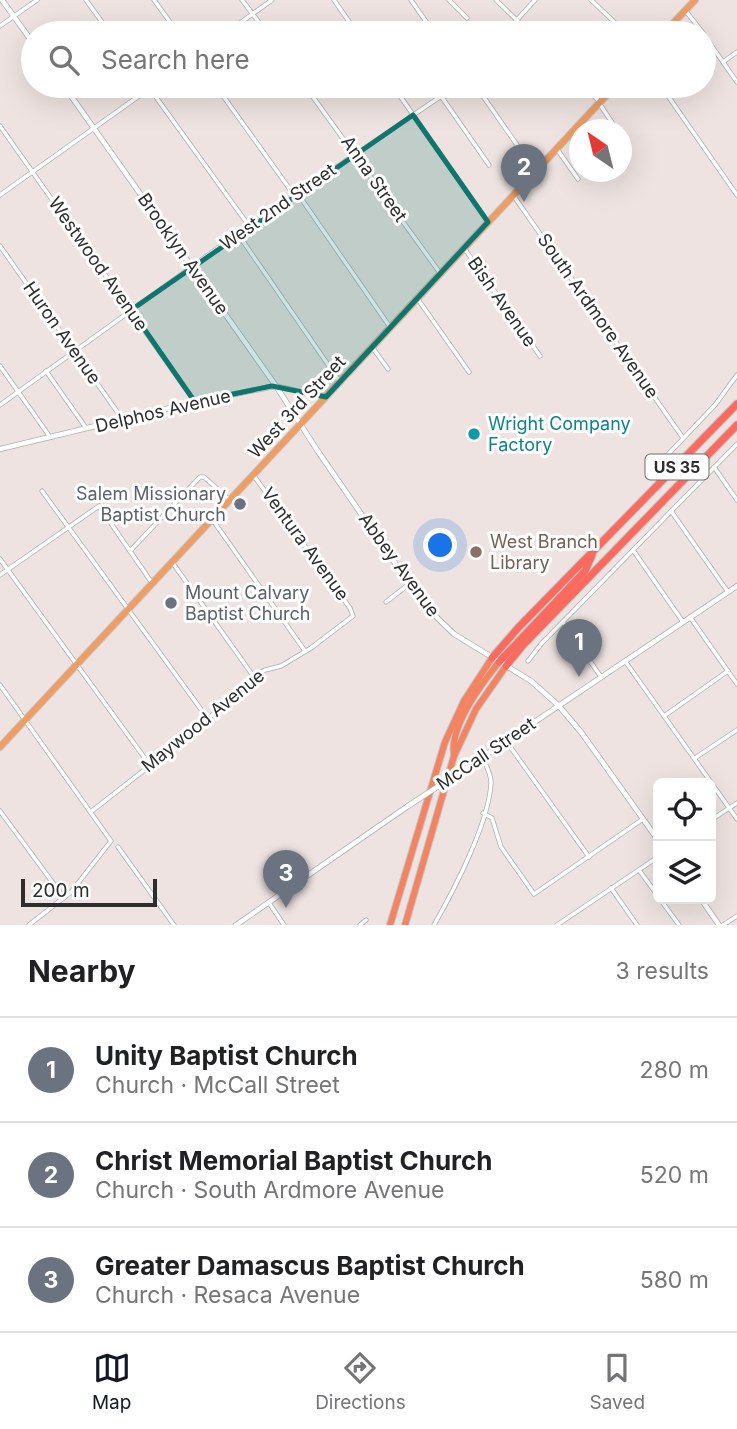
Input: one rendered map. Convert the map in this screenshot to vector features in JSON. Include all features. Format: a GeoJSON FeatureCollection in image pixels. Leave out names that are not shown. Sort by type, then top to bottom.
{"type":"FeatureCollection","features":[{"type":"Feature","properties":{"kind":"highway","name":"US 35"},"geometry":{"type":"LineString","coordinates":[[390,925],[427,798],[450,731],[464,701],[585,571],[594,551],[737,404]]}},
{"type":"Feature","properties":{"kind":"highway","name":"US 35"},"geometry":{"type":"LineString","coordinates":[[499,662],[531,636],[737,425]]}},
{"type":"Feature","properties":{"kind":"highway"},"geometry":{"type":"LineString","coordinates":[[405,925],[454,756],[454,738],[464,716],[499,662]]}},
{"type":"Feature","properties":{"kind":"main road"},"geometry":{"type":"LineString","coordinates":[[675,21],[695,0]]}},
{"type":"Feature","properties":{"kind":"main road","name":"West 3rd Street"},"geometry":{"type":"LineString","coordinates":[[0,747],[604,98]]}},
{"type":"Feature","properties":{"kind":"street"},"geometry":{"type":"LineString","coordinates":[[2,0],[21,26]]}},
{"type":"Feature","properties":{"kind":"street"},"geometry":{"type":"LineString","coordinates":[[0,26],[37,0]]}},
{"type":"Feature","properties":{"kind":"street"},"geometry":{"type":"LineString","coordinates":[[86,0],[101,21]]}},
{"type":"Feature","properties":{"kind":"street"},"geometry":{"type":"LineString","coordinates":[[154,0],[169,21]]}},
{"type":"Feature","properties":{"kind":"street"},"geometry":{"type":"LineString","coordinates":[[242,0],[258,21]]}},
{"type":"Feature","properties":{"kind":"street"},"geometry":{"type":"LineString","coordinates":[[243,21],[272,0]]}},
{"type":"Feature","properties":{"kind":"street"},"geometry":{"type":"LineString","coordinates":[[334,0],[349,21]]}},
{"type":"Feature","properties":{"kind":"street"},"geometry":{"type":"LineString","coordinates":[[411,0],[426,21]]}},
{"type":"Feature","properties":{"kind":"street"},"geometry":{"type":"LineString","coordinates":[[449,0],[467,18]]}},
{"type":"Feature","properties":{"kind":"street"},"geometry":{"type":"LineString","coordinates":[[496,0],[517,20],[536,0]]}},
{"type":"Feature","properties":{"kind":"street"},"geometry":{"type":"LineString","coordinates":[[590,0],[613,21]]}},
{"type":"Feature","properties":{"kind":"street"},"geometry":{"type":"LineString","coordinates":[[685,10],[693,21]]}},
{"type":"Feature","properties":{"kind":"street"},"geometry":{"type":"LineString","coordinates":[[716,52],[737,82]]}},
{"type":"Feature","properties":{"kind":"street"},"geometry":{"type":"LineString","coordinates":[[723,62],[737,52]]}},
{"type":"Feature","properties":{"kind":"street","name":"Brooklyn Avenue"},"geometry":{"type":"LineString","coordinates":[[73,98],[300,424]]}},
{"type":"Feature","properties":{"kind":"street"},"geometry":{"type":"LineString","coordinates":[[0,195],[135,98]]}},
{"type":"Feature","properties":{"kind":"street"},"geometry":{"type":"LineString","coordinates":[[158,98],[249,226]]}},
{"type":"Feature","properties":{"kind":"street"},"geometry":{"type":"LineString","coordinates":[[225,98],[390,327]]}},
{"type":"Feature","properties":{"kind":"street","name":"Anna Street"},"geometry":{"type":"LineString","coordinates":[[315,98],[440,273]]}},
{"type":"Feature","properties":{"kind":"street"},"geometry":{"type":"LineString","coordinates":[[402,98],[488,222]]}},
{"type":"Feature","properties":{"kind":"street","name":"West 2nd Street"},"geometry":{"type":"LineString","coordinates":[[0,405],[249,226],[438,98]]}},
{"type":"Feature","properties":{"kind":"street"},"geometry":{"type":"LineString","coordinates":[[442,98],[489,165]]}},
{"type":"Feature","properties":{"kind":"street"},"geometry":{"type":"LineString","coordinates":[[484,98],[535,171]]}},
{"type":"Feature","properties":{"kind":"street"},"geometry":{"type":"LineString","coordinates":[[594,98],[610,119]]}},
{"type":"Feature","properties":{"kind":"street"},"geometry":{"type":"LineString","coordinates":[[669,98],[737,195]]}},
{"type":"Feature","properties":{"kind":"street","name":"Westwood Avenue"},"geometry":{"type":"LineString","coordinates":[[0,126],[195,402]]}},
{"type":"Feature","properties":{"kind":"street"},"geometry":{"type":"LineString","coordinates":[[556,149],[569,167]]}},
{"type":"Feature","properties":{"kind":"street","name":"South Ardmore Avenue"},"geometry":{"type":"LineString","coordinates":[[513,195],[683,438]]}},
{"type":"Feature","properties":{"kind":"street"},"geometry":{"type":"LineString","coordinates":[[238,234],[340,382]]}},
{"type":"Feature","properties":{"kind":"street","name":"Huron Avenue"},"geometry":{"type":"LineString","coordinates":[[0,246],[123,420]]}},
{"type":"Feature","properties":{"kind":"street","name":"Bish Avenue"},"geometry":{"type":"LineString","coordinates":[[464,248],[540,356]]}},
{"type":"Feature","properties":{"kind":"street"},"geometry":{"type":"LineString","coordinates":[[417,298],[469,372]]}},
{"type":"Feature","properties":{"kind":"street"},"geometry":{"type":"LineString","coordinates":[[372,346],[388,369]]}},
{"type":"Feature","properties":{"kind":"street"},"geometry":{"type":"LineString","coordinates":[[0,366],[50,437]]}},
{"type":"Feature","properties":{"kind":"street"},"geometry":{"type":"LineString","coordinates":[[46,371],[86,428]]}},
{"type":"Feature","properties":{"kind":"street"},"geometry":{"type":"LineString","coordinates":[[657,466],[715,405],[737,375]]}},
{"type":"Feature","properties":{"kind":"street","name":"Delphos Avenue"},"geometry":{"type":"LineString","coordinates":[[0,449],[195,402],[276,386],[326,397]]}},
{"type":"Feature","properties":{"kind":"street","name":"Abbey Avenue"},"geometry":{"type":"LineString","coordinates":[[300,424],[410,584],[442,624],[467,643],[531,681],[558,705],[581,732],[653,833]]}},
{"type":"Feature","properties":{"kind":"street"},"geometry":{"type":"LineString","coordinates":[[528,661],[737,444]]}},
{"type":"Feature","properties":{"kind":"street"},"geometry":{"type":"LineString","coordinates":[[714,467],[737,500]]}},
{"type":"Feature","properties":{"kind":"street","name":"Ventura Avenue"},"geometry":{"type":"LineString","coordinates":[[253,475],[351,608],[353,616]]}},
{"type":"Feature","properties":{"kind":"street"},"geometry":{"type":"LineString","coordinates":[[130,551],[200,477],[204,477],[230,500]]}},
{"type":"Feature","properties":{"kind":"street"},"geometry":{"type":"LineString","coordinates":[[42,491],[208,719]]}},
{"type":"Feature","properties":{"kind":"street"},"geometry":{"type":"LineString","coordinates":[[0,575],[99,506],[152,583]]}},
{"type":"Feature","properties":{"kind":"street"},"geometry":{"type":"LineString","coordinates":[[671,511],[728,592]]}},
{"type":"Feature","properties":{"kind":"street"},"geometry":{"type":"LineString","coordinates":[[212,519],[305,650]]}},
{"type":"Feature","properties":{"kind":"street"},"geometry":{"type":"LineString","coordinates":[[633,550],[682,622]]}},
{"type":"Feature","properties":{"kind":"street"},"geometry":{"type":"LineString","coordinates":[[0,559],[149,764]]}},
{"type":"Feature","properties":{"kind":"street"},"geometry":{"type":"LineString","coordinates":[[172,562],[254,677]]}},
{"type":"Feature","properties":{"kind":"street"},"geometry":{"type":"LineString","coordinates":[[386,601],[410,584]]}},
{"type":"Feature","properties":{"kind":"street","name":"McCall Street"},"geometry":{"type":"LineString","coordinates":[[236,925],[408,806],[737,586]]}},
{"type":"Feature","properties":{"kind":"street","name":"Maywood Avenue"},"geometry":{"type":"LineString","coordinates":[[92,811],[208,719],[240,687],[269,668],[281,666],[328,637],[353,616]]}},
{"type":"Feature","properties":{"kind":"street"},"geometry":{"type":"LineString","coordinates":[[690,618],[737,684]]}},
{"type":"Feature","properties":{"kind":"street"},"geometry":{"type":"LineString","coordinates":[[563,622],[601,677]]}},
{"type":"Feature","properties":{"kind":"street"},"geometry":{"type":"LineString","coordinates":[[625,661],[737,819]]}},
{"type":"Feature","properties":{"kind":"street"},"geometry":{"type":"LineString","coordinates":[[664,716],[728,671]]}},
{"type":"Feature","properties":{"kind":"street"},"geometry":{"type":"LineString","coordinates":[[0,685],[111,841],[64,898],[29,925]]}},
{"type":"Feature","properties":{"kind":"street"},"geometry":{"type":"LineString","coordinates":[[695,759],[737,730]]}},
{"type":"Feature","properties":{"kind":"street"},"geometry":{"type":"LineString","coordinates":[[506,741],[589,857]]}},
{"type":"Feature","properties":{"kind":"street"},"geometry":{"type":"LineString","coordinates":[[434,925],[457,882],[484,813],[491,783],[482,757]]}},
{"type":"Feature","properties":{"kind":"street"},"geometry":{"type":"LineString","coordinates":[[716,817],[737,803]]}},
{"type":"Feature","properties":{"kind":"street"},"geometry":{"type":"LineString","coordinates":[[0,811],[64,898]]}},
{"type":"Feature","properties":{"kind":"street"},"geometry":{"type":"LineString","coordinates":[[484,813],[492,818],[501,847],[534,894],[643,819]]}},
{"type":"Feature","properties":{"kind":"street"},"geometry":{"type":"LineString","coordinates":[[118,848],[174,925]]}},
{"type":"Feature","properties":{"kind":"street"},"geometry":{"type":"LineString","coordinates":[[557,925],[653,860]]}},
{"type":"Feature","properties":{"kind":"street"},"geometry":{"type":"LineString","coordinates":[[639,870],[653,890]]}},
{"type":"Feature","properties":{"kind":"street"},"geometry":{"type":"LineString","coordinates":[[611,888],[637,925]]}},
{"type":"Feature","properties":{"kind":"street"},"geometry":{"type":"LineString","coordinates":[[268,901],[285,925]]}},
{"type":"Feature","properties":{"kind":"street"},"geometry":{"type":"LineString","coordinates":[[663,904],[679,925]]}},
{"type":"Feature","properties":{"kind":"street"},"geometry":{"type":"LineString","coordinates":[[705,904],[721,925],[737,916]]}},
{"type":"Feature","properties":{"kind":"street"},"geometry":{"type":"LineString","coordinates":[[360,925],[366,920]]}},
{"type":"Feature","properties":{"kind":"highlighted area"},"geometry":{"type":"Polygon","coordinates":[[[413,115],[488,222],[326,397],[272,386],[195,402],[131,310],[413,115]]]}},
{"type":"Feature","properties":{"kind":"place","name":"Christ Memorial Baptist Church"},"geometry":{"type":"Point","coordinates":[524,202]}},
{"type":"Feature","properties":{"kind":"place","name":"Wright Company Factory"},"geometry":{"type":"Point","coordinates":[474,434]}},
{"type":"Feature","properties":{"kind":"place","name":"Salem Missionary Baptist Church"},"geometry":{"type":"Point","coordinates":[240,504]}},
{"type":"Feature","properties":{"kind":"place","name":"West Branch Library"},"geometry":{"type":"Point","coordinates":[476,552]}},
{"type":"Feature","properties":{"kind":"place","name":"Mount Calvary Baptist Church"},"geometry":{"type":"Point","coordinates":[171,603]}},
{"type":"Feature","properties":{"kind":"place","name":"Unity Baptist Church"},"geometry":{"type":"Point","coordinates":[579,677]}},
{"type":"Feature","properties":{"kind":"place","name":"Greater Damascus Baptist Church"},"geometry":{"type":"Point","coordinates":[286,908]}}]}
